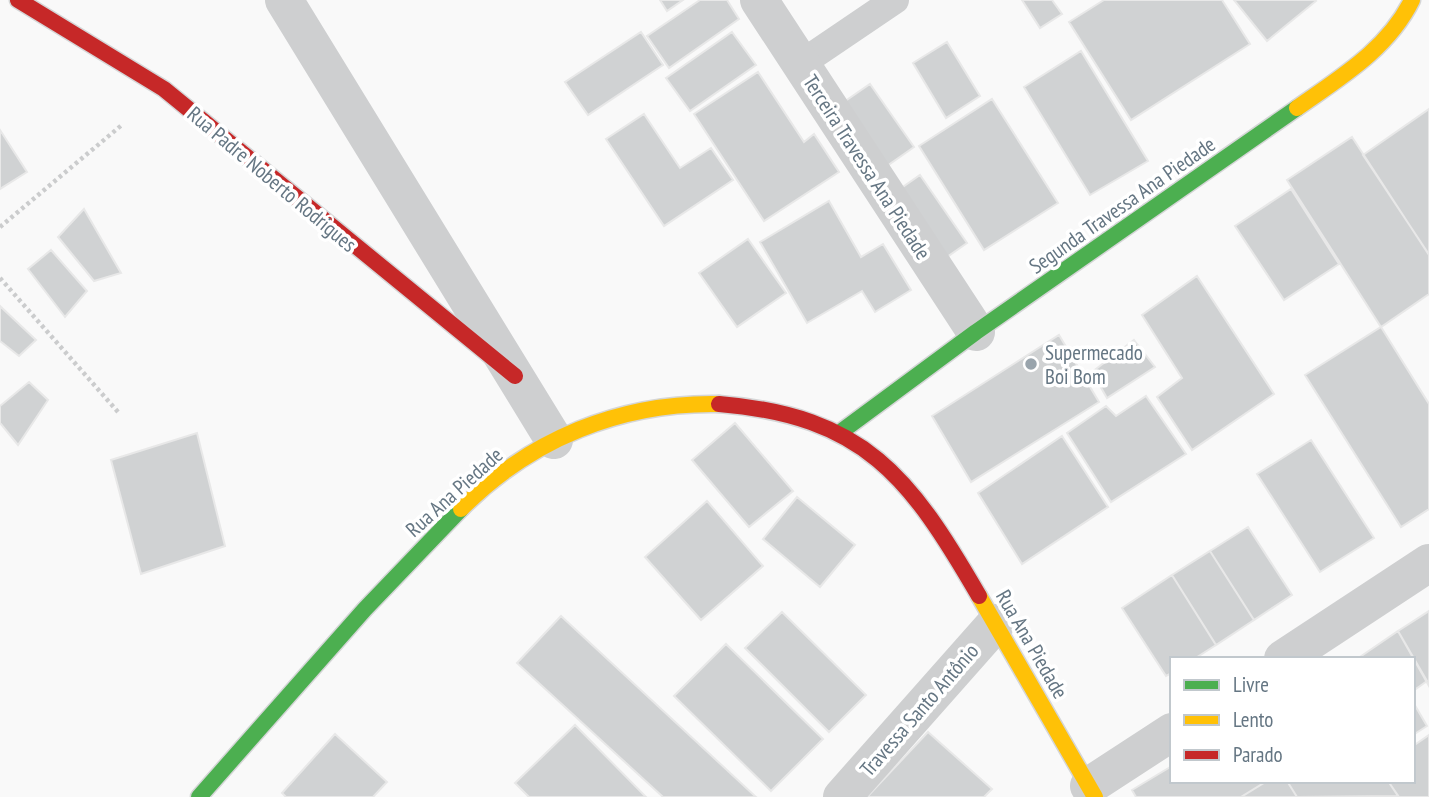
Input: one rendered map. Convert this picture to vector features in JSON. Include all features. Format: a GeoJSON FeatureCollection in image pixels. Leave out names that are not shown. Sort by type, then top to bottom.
{"type":"FeatureCollection","features":[{"type":"Feature","properties":{"kind":"street","name":"Rua Padre Noberto Rodrigues"},"geometry":{"type":"LineString","coordinates":[[18,0],[164,89],[416,298],[515,376]]}},
{"type":"Feature","properties":{"kind":"street","name":"Rua Padre Noberto Rodrigues"},"geometry":{"type":"LineString","coordinates":[[284,0],[554,440]]}},
{"type":"Feature","properties":{"kind":"street","name":"Terceira Travessa Ana Piedade"},"geometry":{"type":"LineString","coordinates":[[759,0],[976,332]]}},
{"type":"Feature","properties":{"kind":"street","name":"Segunda Travessa Ana Piedade"},"geometry":{"type":"LineString","coordinates":[[842,430],[976,332],[1365,60],[1402,18],[1412,0]]}},
{"type":"Feature","properties":{"kind":"street","name":"Rua Ana Piedade"},"geometry":{"type":"LineString","coordinates":[[199,797],[390,581],[470,500],[511,466],[554,440],[600,421],[656,408],[719,402],[786,412],[842,430],[883,460],[919,499],[946,538],[1092,792]]}},
{"type":"Feature","properties":{"kind":"street"},"geometry":{"type":"LineString","coordinates":[[1286,657],[1429,563]]}},
{"type":"Feature","properties":{"kind":"street","name":"Travessa Santo Antônio"},"geometry":{"type":"LineString","coordinates":[[842,797],[996,623]]}},
{"type":"Feature","properties":{"kind":"street"},"geometry":{"type":"LineString","coordinates":[[1092,792],[1170,734]]}},
{"type":"Feature","properties":{"kind":"lane"},"geometry":{"type":"LineString","coordinates":[[799,65],[895,0]]}},
{"type":"Feature","properties":{"kind":"path"},"geometry":{"type":"LineString","coordinates":[[0,227],[164,89]]}},
{"type":"Feature","properties":{"kind":"path"},"geometry":{"type":"LineString","coordinates":[[0,278],[118,412]]}},
{"type":"Feature","properties":{"kind":"building"},"geometry":{"type":"Polygon","coordinates":[[[660,0],[683,0],[667,11],[660,0]]]}},
{"type":"Feature","properties":{"kind":"building"},"geometry":{"type":"Polygon","coordinates":[[[700,0],[727,0],[739,19],[669,68],[647,36],[700,0]]]}},
{"type":"Feature","properties":{"kind":"building"},"geometry":{"type":"Polygon","coordinates":[[[1022,0],[1052,0],[1062,14],[1040,28],[1022,0]]]}},
{"type":"Feature","properties":{"kind":"building"},"geometry":{"type":"Polygon","coordinates":[[[1104,0],[1222,0],[1250,44],[1131,120],[1069,22],[1104,0]]]}},
{"type":"Feature","properties":{"kind":"building"},"geometry":{"type":"Polygon","coordinates":[[[1234,0],[1315,0],[1316,1],[1267,41],[1234,0]]]}},
{"type":"Feature","properties":{"kind":"building"},"geometry":{"type":"Polygon","coordinates":[[[641,32],[663,65],[588,115],[565,82],[641,32]]]}},
{"type":"Feature","properties":{"kind":"building"},"geometry":{"type":"Polygon","coordinates":[[[732,32],[756,65],[690,111],[666,78],[732,32]]]}},
{"type":"Feature","properties":{"kind":"building"},"geometry":{"type":"Polygon","coordinates":[[[947,42],[980,96],[946,118],[913,63],[947,42]]]}},
{"type":"Feature","properties":{"kind":"building"},"geometry":{"type":"Polygon","coordinates":[[[1081,51],[1148,161],[1090,195],[1024,87],[1081,51]]]}},
{"type":"Feature","properties":{"kind":"building"},"geometry":{"type":"Polygon","coordinates":[[[758,72],[804,142],[814,134],[839,172],[764,221],[694,114],[758,72]]]}},
{"type":"Feature","properties":{"kind":"building"},"geometry":{"type":"Polygon","coordinates":[[[870,84],[914,147],[884,168],[841,104],[870,84]]]}},
{"type":"Feature","properties":{"kind":"building"},"geometry":{"type":"Polygon","coordinates":[[[992,99],[1058,203],[984,250],[919,146],[992,99]]]}},
{"type":"Feature","properties":{"kind":"building"},"geometry":{"type":"Polygon","coordinates":[[[1429,109],[1429,252],[1428,253],[1363,155],[1429,109]]]}},
{"type":"Feature","properties":{"kind":"building"},"geometry":{"type":"Polygon","coordinates":[[[644,114],[680,168],[711,148],[733,180],[664,226],[606,139],[644,114]]]}},
{"type":"Feature","properties":{"kind":"building"},"geometry":{"type":"Polygon","coordinates":[[[0,130],[27,172],[0,189],[0,130]]]}},
{"type":"Feature","properties":{"kind":"building"},"geometry":{"type":"Polygon","coordinates":[[[1352,137],[1429,255],[1429,294],[1381,327],[1287,180],[1352,137]]]}},
{"type":"Feature","properties":{"kind":"building"},"geometry":{"type":"Polygon","coordinates":[[[920,175],[967,243],[947,257],[900,189],[920,175]]]}},
{"type":"Feature","properties":{"kind":"building"},"geometry":{"type":"Polygon","coordinates":[[[1291,189],[1339,264],[1284,300],[1235,226],[1291,189]]]}},
{"type":"Feature","properties":{"kind":"building"},"geometry":{"type":"Polygon","coordinates":[[[829,201],[861,257],[883,244],[911,290],[875,312],[862,291],[807,323],[760,242],[829,201]]]}},
{"type":"Feature","properties":{"kind":"building"},"geometry":{"type":"Polygon","coordinates":[[[84,209],[121,273],[94,281],[58,237],[84,209]]]}},
{"type":"Feature","properties":{"kind":"building"},"geometry":{"type":"Polygon","coordinates":[[[748,239],[786,293],[737,327],[699,273],[748,239]]]}},
{"type":"Feature","properties":{"kind":"building"},"geometry":{"type":"Polygon","coordinates":[[[51,250],[87,291],[65,317],[28,269],[51,250]]]}},
{"type":"Feature","properties":{"kind":"building"},"geometry":{"type":"Polygon","coordinates":[[[1197,276],[1274,394],[1192,450],[1157,397],[1182,378],[1142,315],[1197,276]]]}},
{"type":"Feature","properties":{"kind":"building"},"geometry":{"type":"Polygon","coordinates":[[[0,306],[36,340],[19,356],[0,341],[0,306]]]}},
{"type":"Feature","properties":{"kind":"building"},"geometry":{"type":"Polygon","coordinates":[[[1381,327],[1429,404],[1429,509],[1401,527],[1305,375],[1381,327]]]}},
{"type":"Feature","properties":{"kind":"building"},"geometry":{"type":"Polygon","coordinates":[[[1059,335],[1099,402],[971,482],[932,416],[1059,335]]]}},
{"type":"Feature","properties":{"kind":"building"},"geometry":{"type":"Polygon","coordinates":[[[1134,340],[1155,367],[1107,398],[1092,372],[1134,340]]]}},
{"type":"Feature","properties":{"kind":"building"},"geometry":{"type":"Polygon","coordinates":[[[29,382],[48,400],[18,445],[0,423],[0,406],[29,382]]]}},
{"type":"Feature","properties":{"kind":"building"},"geometry":{"type":"Polygon","coordinates":[[[1146,396],[1186,454],[1111,502],[1067,433],[1106,406],[1116,416],[1146,396]]]}},
{"type":"Feature","properties":{"kind":"building"},"geometry":{"type":"Polygon","coordinates":[[[735,423],[793,491],[749,527],[692,460],[735,423]]]}},
{"type":"Feature","properties":{"kind":"building"},"geometry":{"type":"Polygon","coordinates":[[[197,433],[225,546],[141,574],[111,460],[197,433]]]}},
{"type":"Feature","properties":{"kind":"building"},"geometry":{"type":"Polygon","coordinates":[[[1062,436],[1108,507],[1022,564],[978,493],[1062,436]]]}},
{"type":"Feature","properties":{"kind":"building"},"geometry":{"type":"Polygon","coordinates":[[[1311,440],[1374,538],[1320,572],[1257,474],[1311,440]]]}},
{"type":"Feature","properties":{"kind":"building"},"geometry":{"type":"Polygon","coordinates":[[[797,497],[855,545],[820,587],[763,539],[797,497]]]}},
{"type":"Feature","properties":{"kind":"building"},"geometry":{"type":"Polygon","coordinates":[[[707,501],[763,566],[701,620],[645,557],[707,501]]]}},
{"type":"Feature","properties":{"kind":"building"},"geometry":{"type":"Polygon","coordinates":[[[1248,527],[1292,595],[1254,620],[1210,551],[1248,527]]]}},
{"type":"Feature","properties":{"kind":"building"},"geometry":{"type":"Polygon","coordinates":[[[1210,551],[1254,620],[1216,645],[1172,575],[1210,551]]]}},
{"type":"Feature","properties":{"kind":"building"},"geometry":{"type":"Polygon","coordinates":[[[1172,575],[1216,645],[1197,657],[1170,657],[1170,674],[1166,676],[1122,608],[1172,575]]]}},
{"type":"Feature","properties":{"kind":"building"},"geometry":{"type":"Polygon","coordinates":[[[1429,611],[1429,686],[1415,657],[1398,631],[1429,611]]]}},
{"type":"Feature","properties":{"kind":"building"},"geometry":{"type":"Polygon","coordinates":[[[782,612],[866,695],[829,732],[745,648],[782,612]]]}},
{"type":"Feature","properties":{"kind":"building"},"geometry":{"type":"Polygon","coordinates":[[[561,616],[756,797],[663,797],[517,663],[561,616]]]}},
{"type":"Feature","properties":{"kind":"building"},"geometry":{"type":"Polygon","coordinates":[[[1398,631],[1413,657],[1360,657],[1398,631]]]}},
{"type":"Feature","properties":{"kind":"building"},"geometry":{"type":"Polygon","coordinates":[[[726,644],[823,739],[771,791],[674,696],[726,644]]]}},
{"type":"Feature","properties":{"kind":"building"},"geometry":{"type":"Polygon","coordinates":[[[1415,660],[1427,681],[1415,690],[1415,660]]]}},
{"type":"Feature","properties":{"kind":"building"},"geometry":{"type":"Polygon","coordinates":[[[1415,705],[1427,726],[1415,734],[1415,705]]]}},
{"type":"Feature","properties":{"kind":"building"},"geometry":{"type":"Polygon","coordinates":[[[575,725],[646,797],[529,797],[515,783],[575,725]]]}},
{"type":"Feature","properties":{"kind":"building"},"geometry":{"type":"Polygon","coordinates":[[[928,732],[992,789],[984,797],[867,797],[928,732]]]}},
{"type":"Feature","properties":{"kind":"building"},"geometry":{"type":"Polygon","coordinates":[[[335,734],[387,782],[373,797],[286,797],[282,793],[335,734]]]}},
{"type":"Feature","properties":{"kind":"building"},"geometry":{"type":"Polygon","coordinates":[[[1429,735],[1429,797],[1399,797],[1389,783],[1415,783],[1415,745],[1429,735]]]}},
{"type":"Feature","properties":{"kind":"building"},"geometry":{"type":"Polygon","coordinates":[[[1170,767],[1170,783],[1264,783],[1241,797],[1136,797],[1132,790],[1170,767]]]}},
{"type":"Feature","properties":{"kind":"building"},"geometry":{"type":"Polygon","coordinates":[[[1264,783],[1288,783],[1297,797],[1241,797],[1264,783]]]}},
{"type":"Feature","properties":{"kind":"building"},"geometry":{"type":"Polygon","coordinates":[[[1288,783],[1389,783],[1398,796],[1297,797],[1288,783]]]}},
{"type":"Feature","properties":{"kind":"traffic: fast"},"geometry":{"type":"LineString","coordinates":[[842,431],[976,332],[1297,108]]}},
{"type":"Feature","properties":{"kind":"traffic: fast"},"geometry":{"type":"LineString","coordinates":[[199,797],[365,609],[461,509]]}},
{"type":"Feature","properties":{"kind":"traffic: slow"},"geometry":{"type":"LineString","coordinates":[[1297,108],[1377,48],[1412,0]]}},
{"type":"Feature","properties":{"kind":"traffic: slow"},"geometry":{"type":"LineString","coordinates":[[461,509],[488,484],[517,463],[547,444],[579,430],[612,418],[647,410],[719,404]]}},
{"type":"Feature","properties":{"kind":"traffic: slow"},"geometry":{"type":"LineString","coordinates":[[979,596],[1095,797]]}},
{"type":"Feature","properties":{"kind":"traffic: jam"},"geometry":{"type":"LineString","coordinates":[[18,0],[164,89],[515,376]]}},
{"type":"Feature","properties":{"kind":"traffic: jam"},"geometry":{"type":"LineString","coordinates":[[719,404],[769,411],[812,422],[847,439],[878,460],[905,486],[930,517],[979,596]]}},
{"type":"Feature","properties":{"kind":"place","name":"Supermecado Boi Bom"},"geometry":{"type":"Point","coordinates":[1031,364]}}]}
